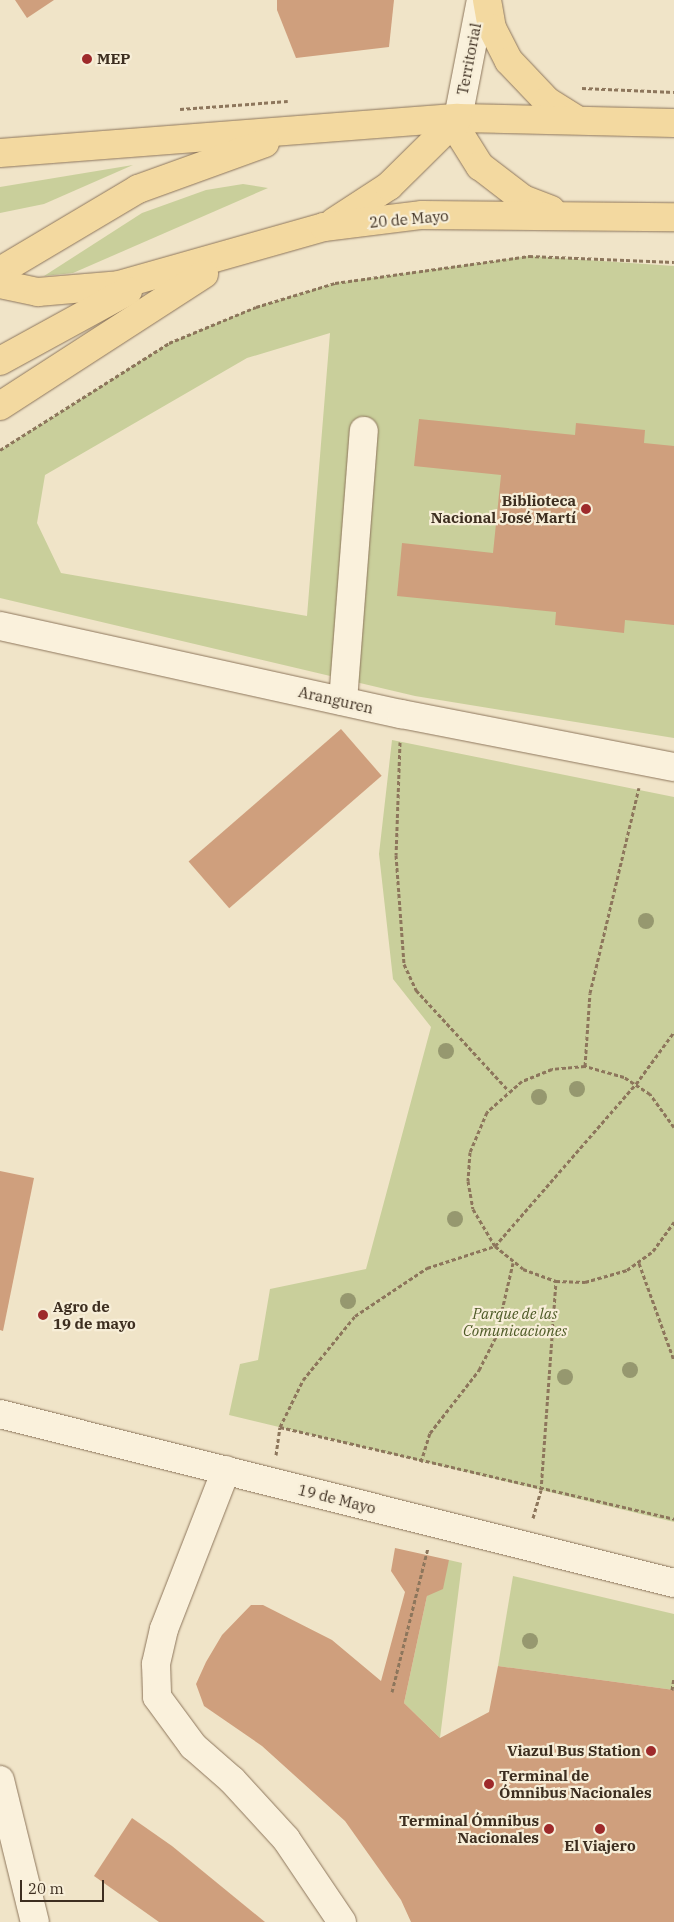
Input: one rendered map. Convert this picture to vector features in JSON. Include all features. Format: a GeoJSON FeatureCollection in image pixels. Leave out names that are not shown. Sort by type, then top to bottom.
{"type":"FeatureCollection","features":[{"type":"Feature","properties":{"kind":"main road"},"geometry":{"type":"LineString","coordinates":[[487,0],[492,28],[509,61],[547,101],[578,120]]}},
{"type":"Feature","properties":{"kind":"main road"},"geometry":{"type":"LineString","coordinates":[[458,118],[461,136],[480,166],[523,199],[558,213]]}},
{"type":"Feature","properties":{"kind":"main road"},"geometry":{"type":"LineString","coordinates":[[324,227],[389,186],[458,118]]}},
{"type":"Feature","properties":{"kind":"main road"},"geometry":{"type":"LineString","coordinates":[[0,153],[458,118],[674,123]]}},
{"type":"Feature","properties":{"kind":"main road"},"geometry":{"type":"LineString","coordinates":[[0,271],[138,189],[183,170],[317,128]]}},
{"type":"Feature","properties":{"kind":"main road","name":"20 de Mayo"},"geometry":{"type":"LineString","coordinates":[[0,284],[55,292],[151,280],[324,227],[422,215],[558,213],[674,217]]}},
{"type":"Feature","properties":{"kind":"main road"},"geometry":{"type":"LineString","coordinates":[[0,406],[240,252]]}},
{"type":"Feature","properties":{"kind":"main road","name":"20 de Mayo"},"geometry":{"type":"LineString","coordinates":[[0,361],[151,280]]}},
{"type":"Feature","properties":{"kind":"street","name":"Territorial"},"geometry":{"type":"LineString","coordinates":[[458,118],[481,0]]}},
{"type":"Feature","properties":{"kind":"street"},"geometry":{"type":"LineString","coordinates":[[343,701],[364,431]]}},
{"type":"Feature","properties":{"kind":"street","name":"Aranguren"},"geometry":{"type":"LineString","coordinates":[[0,626],[401,714],[661,765]]}},
{"type":"Feature","properties":{"kind":"street","name":"19 de Mayo"},"geometry":{"type":"LineString","coordinates":[[0,1414],[674,1582]]}},
{"type":"Feature","properties":{"kind":"street"},"geometry":{"type":"LineString","coordinates":[[226,1470],[164,1629],[156,1664],[157,1697],[193,1746],[232,1780],[286,1839],[342,1922]]}},
{"type":"Feature","properties":{"kind":"street"},"geometry":{"type":"LineString","coordinates":[[0,1780],[36,1922]]}},
{"type":"Feature","properties":{"kind":"path"},"geometry":{"type":"LineString","coordinates":[[0,450],[169,343],[256,307],[335,283],[529,256],[674,262]]}},
{"type":"Feature","properties":{"kind":"path"},"geometry":{"type":"LineString","coordinates":[[401,714],[396,855],[404,964],[416,990],[508,1090]]}},
{"type":"Feature","properties":{"kind":"path"},"geometry":{"type":"LineString","coordinates":[[585,1066],[590,993],[661,765]]}},
{"type":"Feature","properties":{"kind":"path"},"geometry":{"type":"LineString","coordinates":[[273,1483],[280,1427],[303,1380],[355,1316],[427,1268],[495,1246],[636,1084],[674,1032]]}},
{"type":"Feature","properties":{"kind":"path"},"geometry":{"type":"LineString","coordinates":[[674,1127],[661,1106],[636,1084],[585,1066],[544,1071],[508,1090],[479,1125],[468,1166],[473,1209],[495,1246],[513,1263],[556,1281],[600,1280],[639,1263],[674,1222]]}},
{"type":"Feature","properties":{"kind":"path"},"geometry":{"type":"LineString","coordinates":[[422,1462],[430,1433],[480,1370],[496,1336],[513,1263]]}},
{"type":"Feature","properties":{"kind":"path"},"geometry":{"type":"LineString","coordinates":[[639,1263],[674,1360]]}},
{"type":"Feature","properties":{"kind":"path"},"geometry":{"type":"LineString","coordinates":[[525,1546],[540,1490],[556,1281]]}},
{"type":"Feature","properties":{"kind":"path"},"geometry":{"type":"LineString","coordinates":[[280,1427],[540,1490],[674,1518]]}},
{"type":"Feature","properties":{"kind":"path"},"geometry":{"type":"LineString","coordinates":[[392,1692],[429,1546]]}},
{"type":"Feature","properties":{"kind":"path"},"geometry":{"type":"LineString","coordinates":[[672,1690],[674,1678]]}},
{"type":"Feature","properties":{"kind":"green space"},"geometry":{"type":"Polygon","coordinates":[[[133,165],[44,204],[0,213],[0,187],[133,165]]]}},
{"type":"Feature","properties":{"kind":"green space"},"geometry":{"type":"Polygon","coordinates":[[[243,184],[268,188],[73,273],[44,276],[142,213],[206,190],[243,184]]]}},
{"type":"Feature","properties":{"kind":"green space"},"geometry":{"type":"Polygon","coordinates":[[[529,256],[674,266],[674,738],[415,696],[0,598],[0,450],[169,343],[256,307],[335,283],[529,256]],[[330,333],[247,358],[45,475],[37,523],[61,573],[307,616],[330,333]]]}},
{"type":"Feature","properties":{"kind":"green space","name":"Parque de las Comunicaciones"},"geometry":{"type":"Polygon","coordinates":[[[392,740],[674,797],[674,1522],[229,1415],[240,1364],[258,1360],[270,1289],[366,1269],[431,1027],[393,979],[379,854],[392,740]]]}},
{"type":"Feature","properties":{"kind":"green space"},"geometry":{"type":"Polygon","coordinates":[[[449,1560],[462,1563],[440,1738],[404,1703],[427,1596],[449,1560]]]}},
{"type":"Feature","properties":{"kind":"green space"},"geometry":{"type":"Polygon","coordinates":[[[513,1576],[674,1614],[674,1690],[498,1666],[513,1576]]]}},
{"type":"Feature","properties":{"kind":"building"},"geometry":{"type":"Polygon","coordinates":[[[15,0],[54,0],[27,18],[15,0]]]}},
{"type":"Feature","properties":{"kind":"building"},"geometry":{"type":"Polygon","coordinates":[[[277,0],[394,0],[389,47],[296,58],[277,10],[277,0]]]}},
{"type":"Feature","properties":{"kind":"building","name":"Biblioteca Nacional José Martí"},"geometry":{"type":"Polygon","coordinates":[[[419,419],[575,435],[576,423],[645,430],[644,443],[674,446],[674,625],[625,620],[624,633],[555,625],[556,612],[397,596],[402,543],[493,553],[501,475],[414,466],[419,419]]]}},
{"type":"Feature","properties":{"kind":"building"},"geometry":{"type":"Polygon","coordinates":[[[341,729],[382,776],[229,908],[189,862],[341,729]]]}},
{"type":"Feature","properties":{"kind":"building"},"geometry":{"type":"Polygon","coordinates":[[[0,1171],[34,1178],[3,1331],[0,1330],[0,1171]]]}},
{"type":"Feature","properties":{"kind":"building","name":"Terminal de Ómnibus Nacionales"},"geometry":{"type":"Polygon","coordinates":[[[395,1548],[449,1560],[443,1589],[427,1596],[404,1703],[440,1738],[489,1712],[498,1666],[674,1690],[674,1922],[411,1922],[401,1900],[345,1821],[262,1746],[204,1706],[196,1684],[206,1662],[222,1635],[251,1605],[263,1605],[332,1640],[381,1681],[405,1592],[391,1571],[395,1548]]]}},
{"type":"Feature","properties":{"kind":"building"},"geometry":{"type":"Polygon","coordinates":[[[132,1818],[172,1846],[265,1922],[159,1922],[94,1876],[132,1818]]]}},
{"type":"Feature","properties":{"kind":"place","name":"MEP"},"geometry":{"type":"Point","coordinates":[87,59]}},
{"type":"Feature","properties":{"kind":"place","name":"Biblioteca Nacional José Martí"},"geometry":{"type":"Point","coordinates":[586,509]}},
{"type":"Feature","properties":{"kind":"place","name":"Agro de 19 de mayo"},"geometry":{"type":"Point","coordinates":[43,1315]}},
{"type":"Feature","properties":{"kind":"place","name":"Viazul Bus Station"},"geometry":{"type":"Point","coordinates":[651,1751]}},
{"type":"Feature","properties":{"kind":"place","name":"Terminal de Ómnibus Nacionales"},"geometry":{"type":"Point","coordinates":[489,1784]}},
{"type":"Feature","properties":{"kind":"place","name":"Terminal Ómnibus Nacionales"},"geometry":{"type":"Point","coordinates":[549,1829]}},
{"type":"Feature","properties":{"kind":"place","name":"El Viajero"},"geometry":{"type":"Point","coordinates":[600,1829]}}]}
